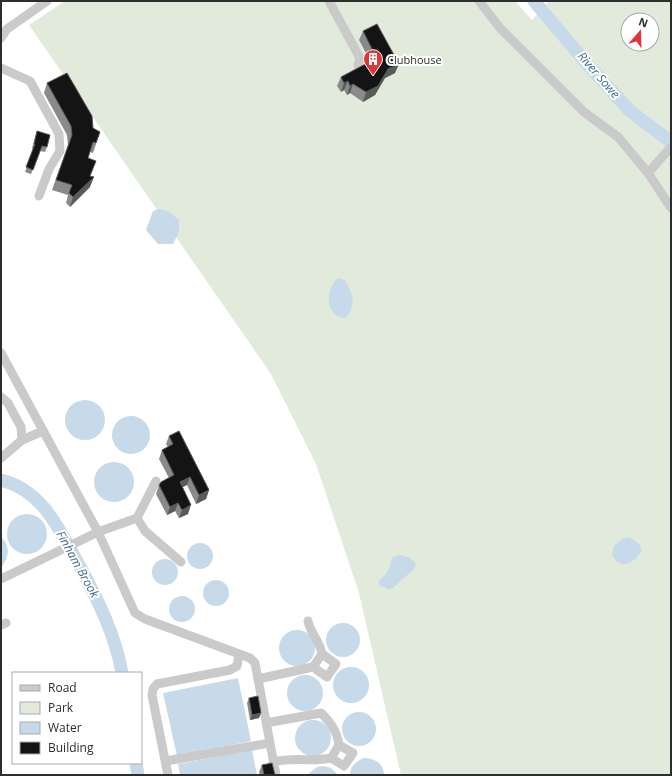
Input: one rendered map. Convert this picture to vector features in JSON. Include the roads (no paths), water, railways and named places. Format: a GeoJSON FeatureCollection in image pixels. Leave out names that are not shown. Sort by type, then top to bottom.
{"type":"FeatureCollection","features":[{"type":"Feature","properties":{"kind":"lane"},"geometry":{"type":"LineString","coordinates":[[1,38],[7,29],[47,1]]}},
{"type":"Feature","properties":{"kind":"lane"},"geometry":{"type":"LineString","coordinates":[[329,1],[360,58],[358,65]]}},
{"type":"Feature","properties":{"kind":"lane"},"geometry":{"type":"LineString","coordinates":[[478,1],[500,28],[584,112],[618,137],[648,173],[671,208]]}},
{"type":"Feature","properties":{"kind":"lane"},"geometry":{"type":"LineString","coordinates":[[1,68],[30,81],[59,134],[61,147],[49,169],[39,196]]}},
{"type":"Feature","properties":{"kind":"lane"},"geometry":{"type":"LineString","coordinates":[[648,173],[669,149]]}},
{"type":"Feature","properties":{"kind":"lane"},"geometry":{"type":"LineString","coordinates":[[1,353],[98,532],[135,613],[145,619],[250,658],[255,663],[276,775]]}},
{"type":"Feature","properties":{"kind":"lane"},"geometry":{"type":"LineString","coordinates":[[1,397],[8,403],[21,426],[22,440]]}},
{"type":"Feature","properties":{"kind":"lane"},"geometry":{"type":"LineString","coordinates":[[1,458],[22,440],[43,431]]}},
{"type":"Feature","properties":{"kind":"lane"},"geometry":{"type":"LineString","coordinates":[[1,579],[98,532],[137,518],[156,481]]}},
{"type":"Feature","properties":{"kind":"lane"},"geometry":{"type":"LineString","coordinates":[[137,518],[145,531],[181,562]]}},
{"type":"Feature","properties":{"kind":"lane"},"geometry":{"type":"LineString","coordinates":[[308,620],[309,629],[318,640],[322,654],[336,664],[327,677],[313,667]]}},
{"type":"Feature","properties":{"kind":"lane"},"geometry":{"type":"LineString","coordinates":[[168,775],[152,689],[157,684],[230,670],[237,666],[239,654]]}},
{"type":"Feature","properties":{"kind":"lane"},"geometry":{"type":"LineString","coordinates":[[258,679],[313,667],[322,654]]}},
{"type":"Feature","properties":{"kind":"lane"},"geometry":{"type":"LineString","coordinates":[[266,723],[321,713],[333,725],[339,745],[353,753],[344,766],[331,758],[306,760],[284,759],[274,762]]}},
{"type":"Feature","properties":{"kind":"lane"},"geometry":{"type":"LineString","coordinates":[[166,761],[270,742]]}},
{"type":"Feature","properties":{"kind":"lane"},"geometry":{"type":"LineString","coordinates":[[331,758],[339,745]]}},
{"type":"Feature","properties":{"kind":"water"},"geometry":{"type":"Polygon","coordinates":[[[159,209],[168,211],[179,220],[179,232],[173,244],[158,244],[146,230],[153,211],[159,209]]]}},
{"type":"Feature","properties":{"kind":"water"},"geometry":{"type":"Polygon","coordinates":[[[338,278],[345,280],[353,299],[352,308],[346,318],[339,317],[334,313],[329,302],[330,289],[338,278]]]}},
{"type":"Feature","properties":{"kind":"water"},"geometry":{"type":"Polygon","coordinates":[[[85,400],[93,402],[99,406],[103,412],[105,420],[103,428],[99,434],[93,438],[85,440],[77,438],[71,434],[67,428],[65,420],[67,412],[71,406],[77,402],[85,400]]]}},
{"type":"Feature","properties":{"kind":"water"},"geometry":{"type":"Polygon","coordinates":[[[127,416],[135,416],[145,421],[149,428],[149,442],[145,449],[135,454],[127,454],[117,449],[115,446],[112,439],[112,431],[117,421],[120,419],[127,416]]]}},
{"type":"Feature","properties":{"kind":"water"},"geometry":{"type":"Polygon","coordinates":[[[114,462],[128,468],[134,482],[128,496],[114,502],[100,496],[94,482],[100,468],[114,462]]]}},
{"type":"Feature","properties":{"kind":"water"},"geometry":{"type":"Polygon","coordinates":[[[27,514],[35,516],[41,520],[45,526],[47,534],[45,542],[41,548],[35,552],[27,554],[19,552],[13,548],[9,542],[7,534],[9,526],[13,520],[19,516],[27,514]]]}},
{"type":"Feature","properties":{"kind":"water"},"geometry":{"type":"Polygon","coordinates":[[[1,537],[8,548],[8,552],[6,560],[1,567],[1,537]]]}},
{"type":"Feature","properties":{"kind":"water"},"geometry":{"type":"Polygon","coordinates":[[[630,537],[640,545],[642,551],[631,562],[627,564],[619,563],[612,555],[614,546],[622,539],[630,537]]]}},
{"type":"Feature","properties":{"kind":"water"},"geometry":{"type":"Polygon","coordinates":[[[200,543],[209,547],[213,556],[209,565],[200,569],[191,565],[187,556],[191,547],[200,543]]]}},
{"type":"Feature","properties":{"kind":"water"},"geometry":{"type":"Polygon","coordinates":[[[400,555],[410,558],[416,564],[415,568],[393,588],[388,589],[379,585],[379,580],[387,573],[393,557],[400,555]]]}},
{"type":"Feature","properties":{"kind":"water"},"geometry":{"type":"Polygon","coordinates":[[[165,559],[174,563],[178,572],[174,581],[165,585],[156,581],[152,572],[156,563],[165,559]]]}},
{"type":"Feature","properties":{"kind":"water"},"geometry":{"type":"Polygon","coordinates":[[[216,580],[225,584],[229,593],[225,602],[216,606],[207,602],[203,593],[207,584],[216,580]]]}},
{"type":"Feature","properties":{"kind":"water"},"geometry":{"type":"Polygon","coordinates":[[[182,596],[191,600],[195,609],[191,618],[182,622],[173,618],[169,609],[173,600],[182,596]]]}},
{"type":"Feature","properties":{"kind":"water"},"geometry":{"type":"Polygon","coordinates":[[[340,623],[346,623],[350,624],[357,630],[360,640],[359,647],[353,654],[346,657],[340,657],[336,656],[329,650],[326,643],[326,637],[327,633],[333,626],[340,623]]]}},
{"type":"Feature","properties":{"kind":"water"},"geometry":{"type":"Polygon","coordinates":[[[297,630],[307,633],[312,638],[315,648],[312,658],[307,663],[297,666],[287,663],[282,658],[279,648],[282,638],[287,633],[297,630]]]}},
{"type":"Feature","properties":{"kind":"water"},"geometry":{"type":"Polygon","coordinates":[[[355,667],[364,672],[368,678],[368,692],[364,698],[355,703],[347,703],[338,698],[334,692],[333,681],[338,672],[344,668],[355,667]]]}},
{"type":"Feature","properties":{"kind":"water"},"geometry":{"type":"Polygon","coordinates":[[[305,675],[315,678],[320,683],[323,693],[320,703],[315,708],[305,711],[295,708],[290,703],[287,693],[290,683],[295,678],[305,675]]]}},
{"type":"Feature","properties":{"kind":"water"},"geometry":{"type":"Polygon","coordinates":[[[238,678],[251,741],[177,756],[163,693],[238,678]]]}},
{"type":"Feature","properties":{"kind":"water"},"geometry":{"type":"Polygon","coordinates":[[[356,712],[362,712],[366,713],[373,719],[376,729],[375,736],[369,743],[362,746],[356,746],[352,745],[345,739],[342,732],[342,726],[343,722],[349,715],[356,712]]]}},
{"type":"Feature","properties":{"kind":"water"},"geometry":{"type":"Polygon","coordinates":[[[317,720],[326,725],[330,731],[330,745],[326,751],[317,756],[309,756],[300,751],[296,745],[295,734],[300,725],[306,721],[317,720]]]}},
{"type":"Feature","properties":{"kind":"water"},"geometry":{"type":"Polygon","coordinates":[[[252,750],[257,775],[180,775],[178,764],[252,750]]]}},
{"type":"Feature","properties":{"kind":"water"},"geometry":{"type":"Polygon","coordinates":[[[363,758],[378,762],[384,771],[384,775],[350,775],[352,767],[363,758]]]}},
{"type":"Feature","properties":{"kind":"water"},"geometry":{"type":"Polygon","coordinates":[[[324,766],[331,768],[338,775],[307,775],[317,767],[324,766]]]}},
{"type":"Feature","properties":{"kind":"waterway","name":"River Sowe"},"geometry":{"type":"LineString","coordinates":[[534,1],[589,66],[630,111],[671,142]]}},
{"type":"Feature","properties":{"kind":"waterway","name":"Finham Brook"},"geometry":{"type":"LineString","coordinates":[[1,480],[16,485],[39,502],[57,526],[99,604],[115,645],[122,672]]}},
{"type":"Feature","properties":{"kind":"waterway","name":"Finham Brook"},"geometry":{"type":"LineString","coordinates":[[136,764],[138,775]]}},
{"type":"Feature","properties":{"kind":"place","name":"Clubhouse"},"geometry":{"type":"Point","coordinates":[373,76]}}]}
